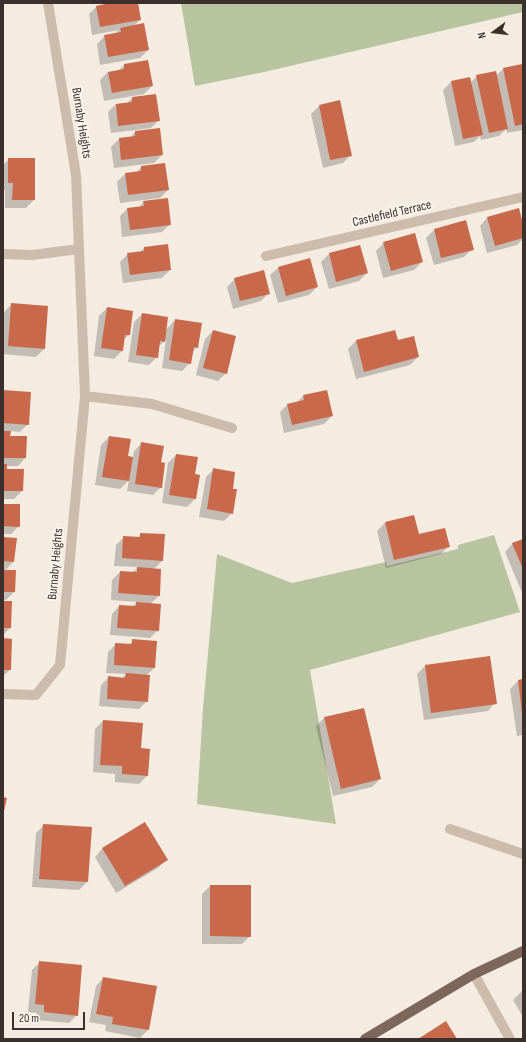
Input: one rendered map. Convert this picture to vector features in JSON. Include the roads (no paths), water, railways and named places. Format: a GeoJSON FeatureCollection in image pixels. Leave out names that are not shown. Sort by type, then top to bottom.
{"type":"FeatureCollection","features":[{"type":"Feature","properties":{"kind":"main road"},"geometry":{"type":"LineString","coordinates":[[366,1039],[474,974],[523,951]]}},
{"type":"Feature","properties":{"kind":"street","name":"Burnaby Heights"},"geometry":{"type":"LineString","coordinates":[[3,694],[36,695],[60,665],[85,396],[76,175],[48,3]]}},
{"type":"Feature","properties":{"kind":"street","name":"Castlefield Terrace"},"geometry":{"type":"LineString","coordinates":[[266,256],[523,197]]}},
{"type":"Feature","properties":{"kind":"street"},"geometry":{"type":"LineString","coordinates":[[3,254],[32,255],[79,249]]}},
{"type":"Feature","properties":{"kind":"street"},"geometry":{"type":"LineString","coordinates":[[85,396],[152,404],[232,428]]}},
{"type":"Feature","properties":{"kind":"street"},"geometry":{"type":"LineString","coordinates":[[450,828],[523,854]]}},
{"type":"Feature","properties":{"kind":"street"},"geometry":{"type":"LineString","coordinates":[[474,974],[510,1039]]}}]}
